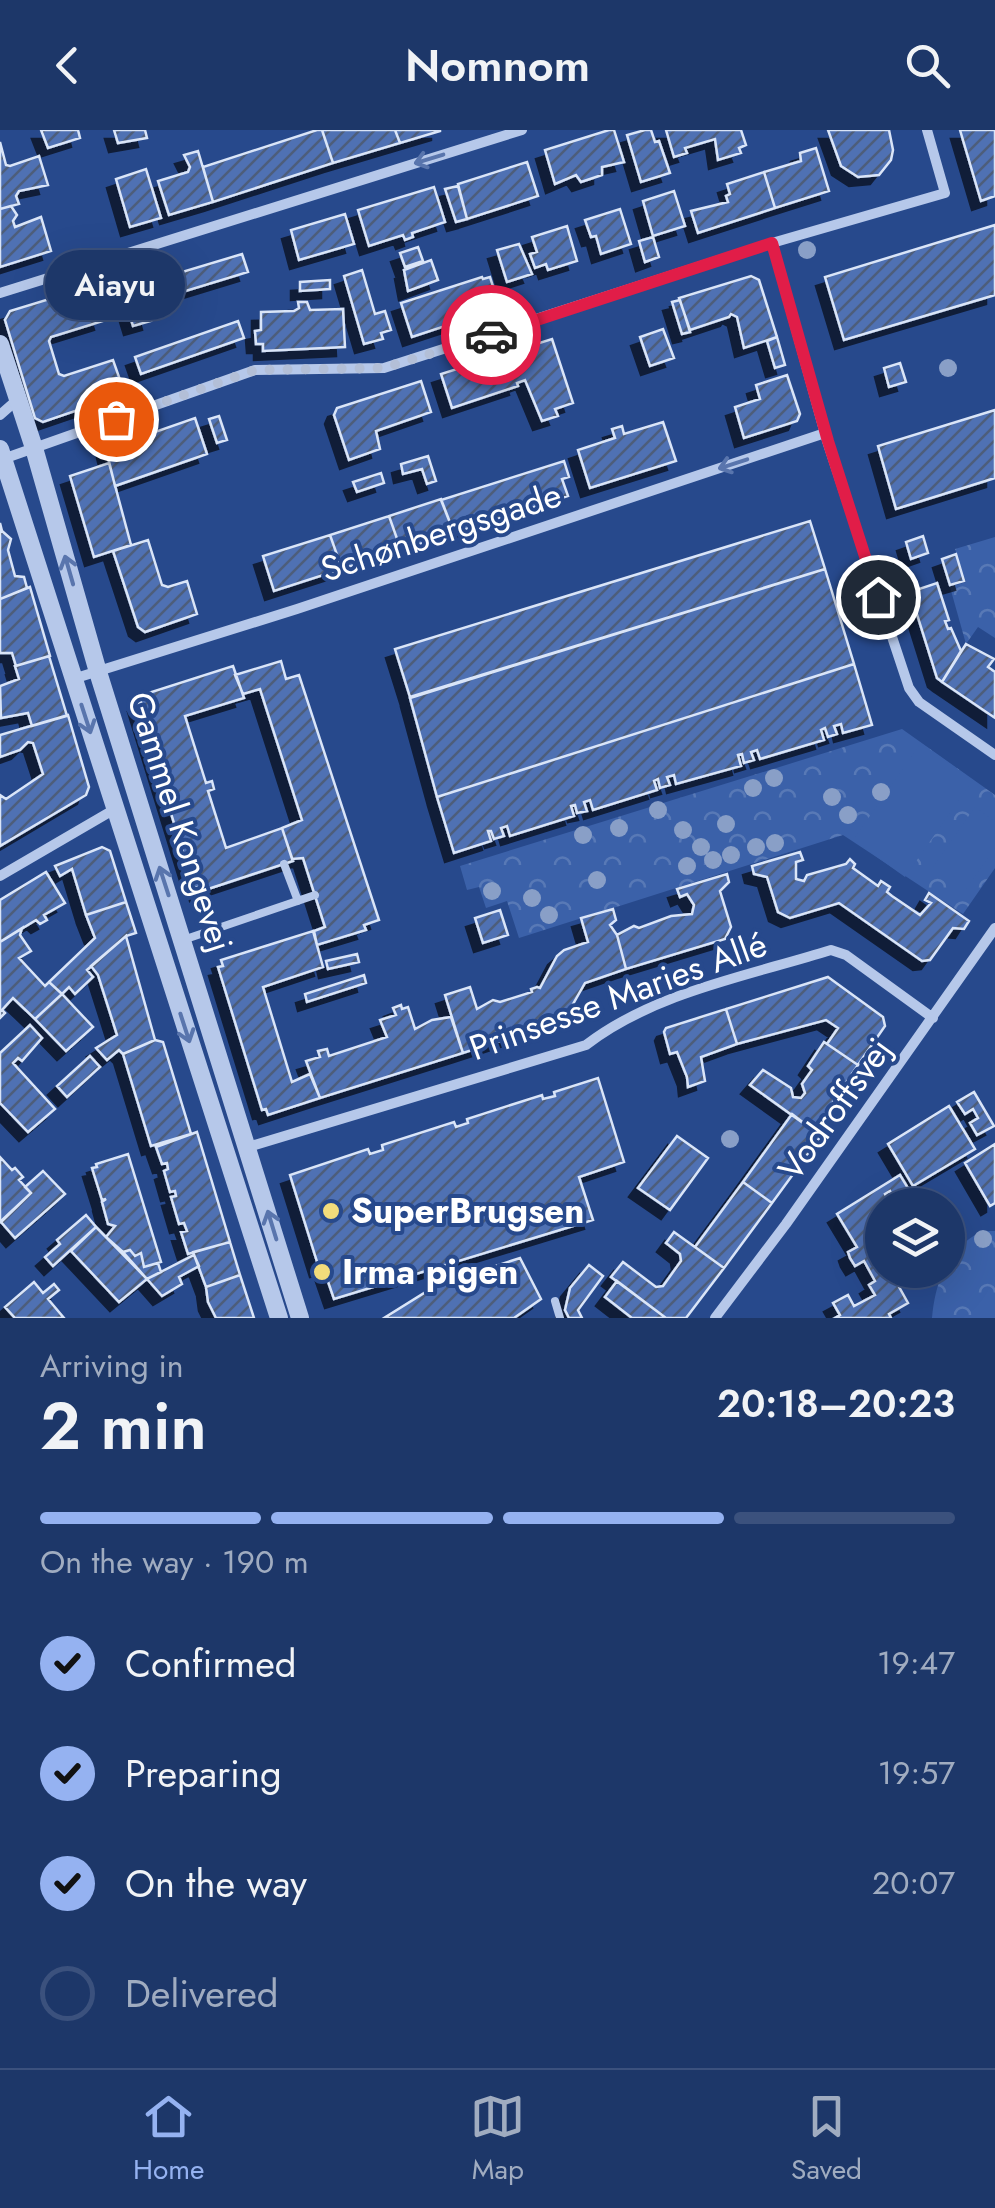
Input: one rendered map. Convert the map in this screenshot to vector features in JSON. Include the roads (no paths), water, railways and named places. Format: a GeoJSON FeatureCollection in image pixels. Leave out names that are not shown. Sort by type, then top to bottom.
{"type":"FeatureCollection","features":[{"type":"Feature","properties":{"kind":"street"},"geometry":{"type":"LineString","coordinates":[[0,292],[522,130]]}},
{"type":"Feature","properties":{"kind":"street"},"geometry":{"type":"LineString","coordinates":[[2,454],[34,448],[255,370],[356,370],[398,364],[772,243],[946,193],[926,130]]}},
{"type":"Feature","properties":{"kind":"street"},"geometry":{"type":"LineString","coordinates":[[772,243],[825,433],[909,688],[919,702],[995,755]]}},
{"type":"Feature","properties":{"kind":"street","name":"Gammel Kongevej"},"geometry":{"type":"LineString","coordinates":[[0,344],[300,1318]]}},
{"type":"Feature","properties":{"kind":"street"},"geometry":{"type":"LineString","coordinates":[[0,415],[18,400]]}},
{"type":"Feature","properties":{"kind":"street","name":"Schønbergsgade"},"geometry":{"type":"LineString","coordinates":[[74,679],[304,608],[825,433]]}},
{"type":"Feature","properties":{"kind":"street","name":"Gammel Kongevej"},"geometry":{"type":"LineString","coordinates":[[2,454],[279,1318]]}},
{"type":"Feature","properties":{"kind":"street"},"geometry":{"type":"LineString","coordinates":[[0,876],[114,809]]}},
{"type":"Feature","properties":{"kind":"street","name":"Vodroffsvej"},"geometry":{"type":"LineString","coordinates":[[715,1318],[995,928]]}},
{"type":"Feature","properties":{"kind":"street","name":"Prinsesse Maries Allé"},"geometry":{"type":"LineString","coordinates":[[248,1147],[586,1045],[615,1023],[647,1007],[831,950],[846,955],[933,1018]]}},
{"type":"Feature","properties":{"kind":"street"},"geometry":{"type":"LineString","coordinates":[[226,1155],[248,1147]]}},
{"type":"Feature","properties":{"kind":"lane"},"geometry":{"type":"LineString","coordinates":[[284,864],[298,902]]}},
{"type":"Feature","properties":{"kind":"lane"},"geometry":{"type":"LineString","coordinates":[[183,940],[315,895]]}},
{"type":"Feature","properties":{"kind":"lane"},"geometry":{"type":"LineString","coordinates":[[554,1301],[560,1318]]}},
{"type":"Feature","properties":{"kind":"place","name":"Aiayu"},"geometry":{"type":"Point","coordinates":[116,419]}},
{"type":"Feature","properties":{"kind":"place","name":"SuperBrugsen"},"geometry":{"type":"Point","coordinates":[331,1211]}},
{"type":"Feature","properties":{"kind":"place","name":"Irma pigen"},"geometry":{"type":"Point","coordinates":[322,1272]}}]}
